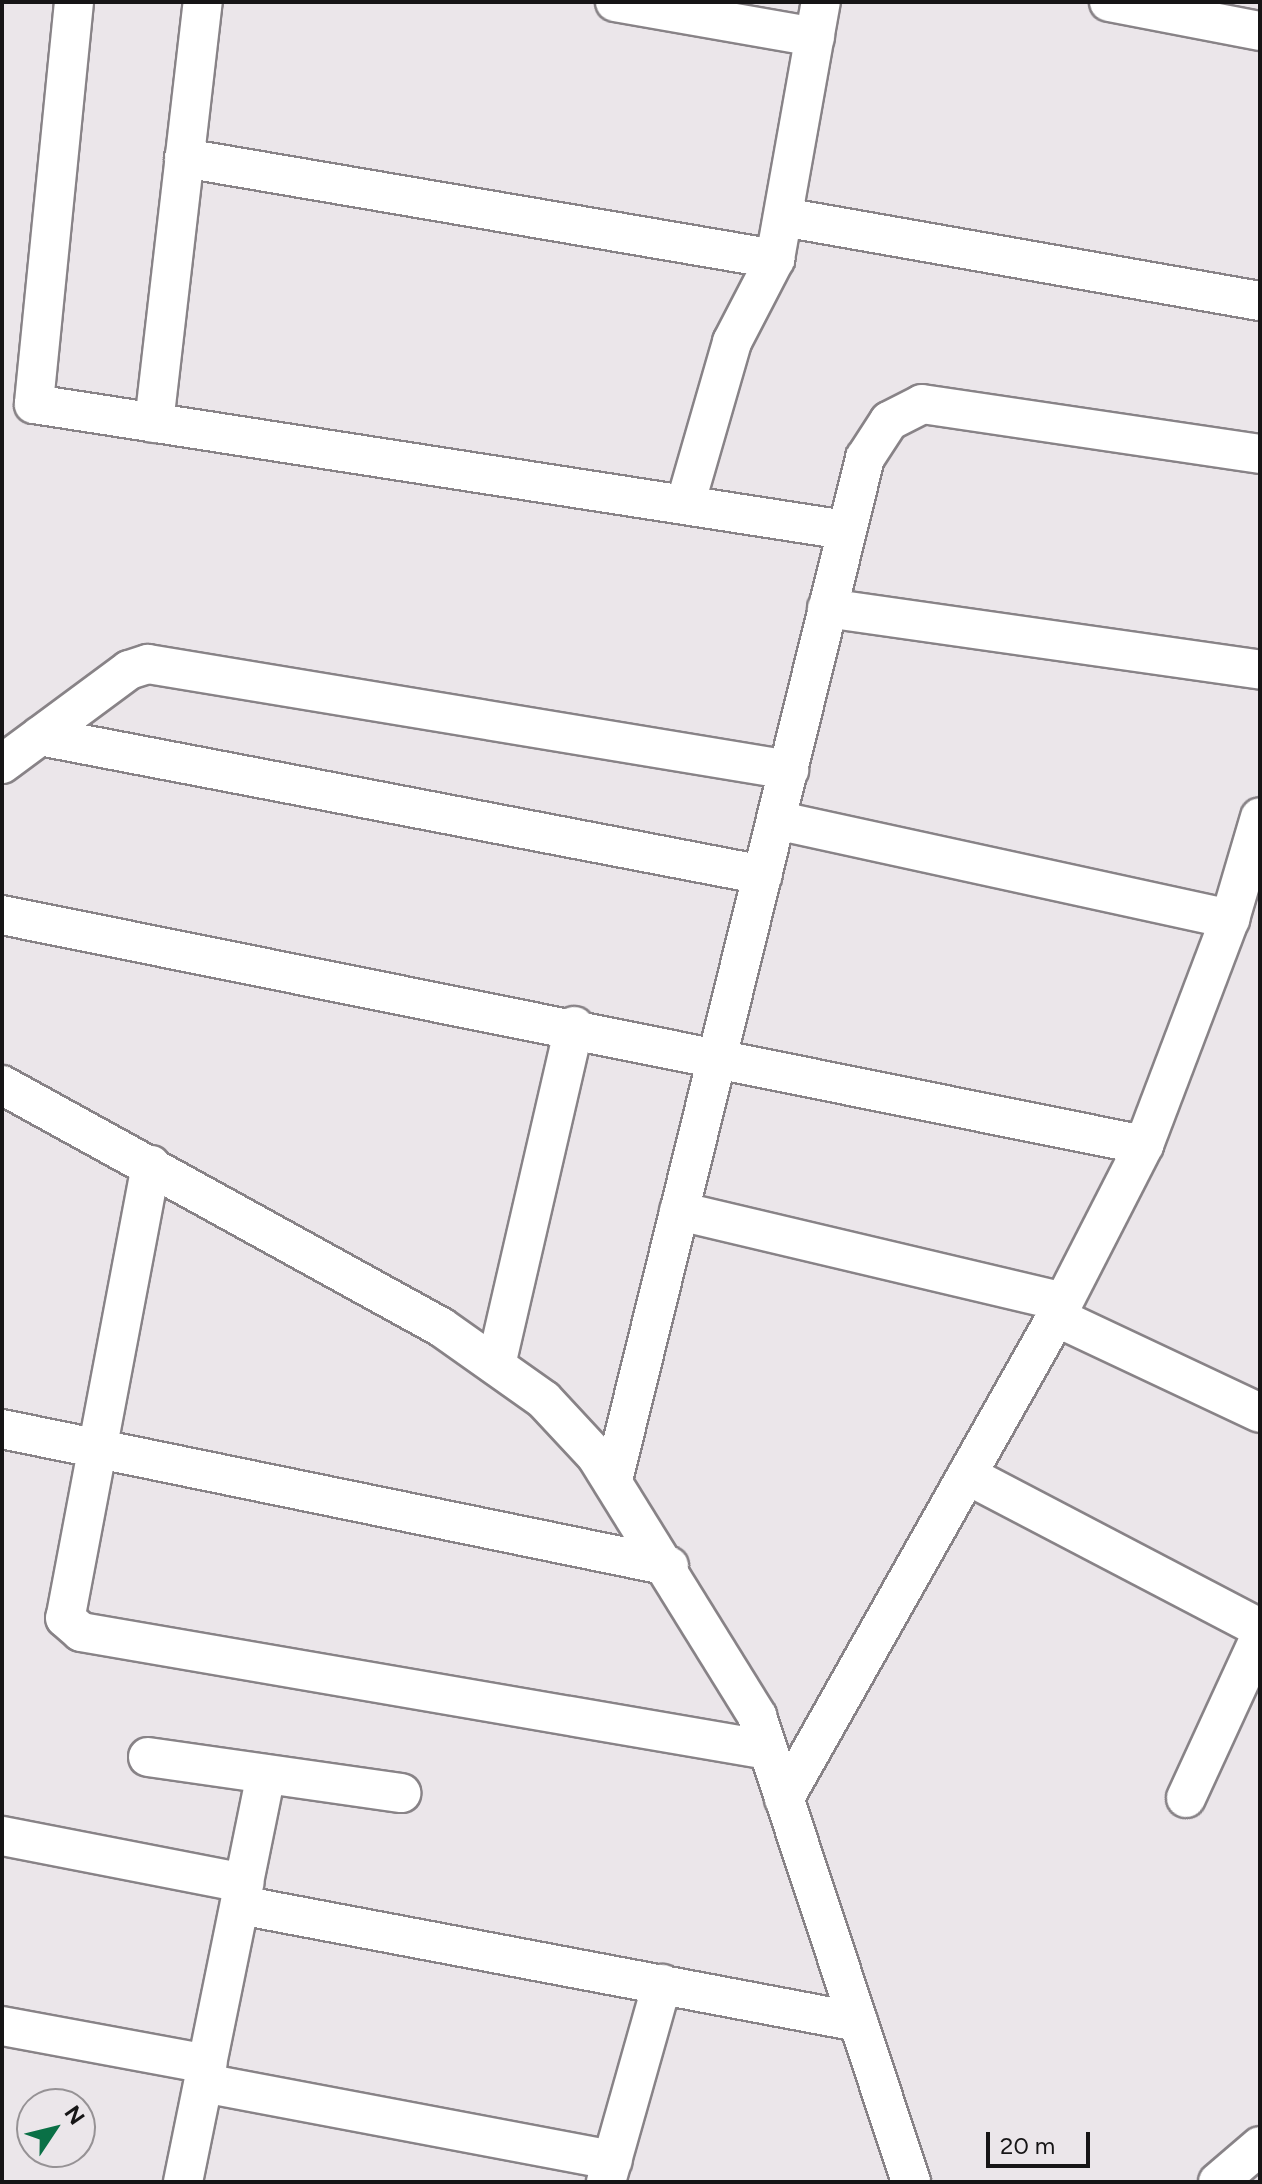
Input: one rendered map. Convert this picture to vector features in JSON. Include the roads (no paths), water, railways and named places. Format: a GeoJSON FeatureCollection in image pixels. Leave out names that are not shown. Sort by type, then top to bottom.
{"type":"FeatureCollection","features":[{"type":"Feature","properties":{"kind":"street"},"geometry":{"type":"LineString","coordinates":[[74,2],[34,404],[845,530]]}},
{"type":"Feature","properties":{"kind":"street"},"geometry":{"type":"LineString","coordinates":[[154,423],[203,2]]}},
{"type":"Feature","properties":{"kind":"street"},"geometry":{"type":"LineString","coordinates":[[615,2],[818,19],[775,259],[732,342],[685,505]]}},
{"type":"Feature","properties":{"kind":"street"},"geometry":{"type":"LineString","coordinates":[[1109,2],[1260,31]]}},
{"type":"Feature","properties":{"kind":"street"},"geometry":{"type":"LineString","coordinates":[[184,158],[775,259]]}},
{"type":"Feature","properties":{"kind":"street"},"geometry":{"type":"LineString","coordinates":[[783,217],[1260,301]]}},
{"type":"Feature","properties":{"kind":"street"},"geometry":{"type":"LineString","coordinates":[[613,1480],[865,458],[889,421],[922,404],[1260,454]]}},
{"type":"Feature","properties":{"kind":"street"},"geometry":{"type":"LineString","coordinates":[[827,608],[1260,670]]}},
{"type":"Feature","properties":{"kind":"street"},"geometry":{"type":"LineString","coordinates":[[2,764],[129,670],[170,664],[789,770]]}},
{"type":"Feature","properties":{"kind":"street"},"geometry":{"type":"LineString","coordinates":[[40,736],[763,875]]}},
{"type":"Feature","properties":{"kind":"street"},"geometry":{"type":"LineString","coordinates":[[784,1799],[1060,1310],[1144,1145],[1230,919],[1260,817]]}},
{"type":"Feature","properties":{"kind":"street"},"geometry":{"type":"LineString","coordinates":[[776,820],[1230,919]]}},
{"type":"Feature","properties":{"kind":"street"},"geometry":{"type":"LineString","coordinates":[[2,915],[718,1054],[1144,1145]]}},
{"type":"Feature","properties":{"kind":"street"},"geometry":{"type":"LineString","coordinates":[[496,1365],[574,1026]]}},
{"type":"Feature","properties":{"kind":"street"},"geometry":{"type":"LineString","coordinates":[[2,1085],[339,1265],[496,1365],[544,1400],[613,1480],[669,1566],[757,1716],[911,2182]]}},
{"type":"Feature","properties":{"kind":"street"},"geometry":{"type":"LineString","coordinates":[[151,1165],[64,1599],[65,1618],[81,1632],[768,1750]]}},
{"type":"Feature","properties":{"kind":"street"},"geometry":{"type":"LineString","coordinates":[[679,1211],[1060,1310],[1260,1413]]}},
{"type":"Feature","properties":{"kind":"street"},"geometry":{"type":"LineString","coordinates":[[2,1429],[669,1566]]}},
{"type":"Feature","properties":{"kind":"street"},"geometry":{"type":"LineString","coordinates":[[967,1475],[1260,1628]]}},
{"type":"Feature","properties":{"kind":"street"},"geometry":{"type":"LineString","coordinates":[[1186,1798],[1260,1637]]}},
{"type":"Feature","properties":{"kind":"street"},"geometry":{"type":"LineString","coordinates":[[148,1757],[401,1793]]}},
{"type":"Feature","properties":{"kind":"street"},"geometry":{"type":"LineString","coordinates":[[183,2182],[266,1774]]}},
{"type":"Feature","properties":{"kind":"street"},"geometry":{"type":"LineString","coordinates":[[2,1836],[242,1894],[662,1984],[858,2022]]}},
{"type":"Feature","properties":{"kind":"street"},"geometry":{"type":"LineString","coordinates":[[2,2026],[610,2171],[662,1984]]}},
{"type":"Feature","properties":{"kind":"street"},"geometry":{"type":"LineString","coordinates":[[1218,2182],[1260,2146]]}}]}
